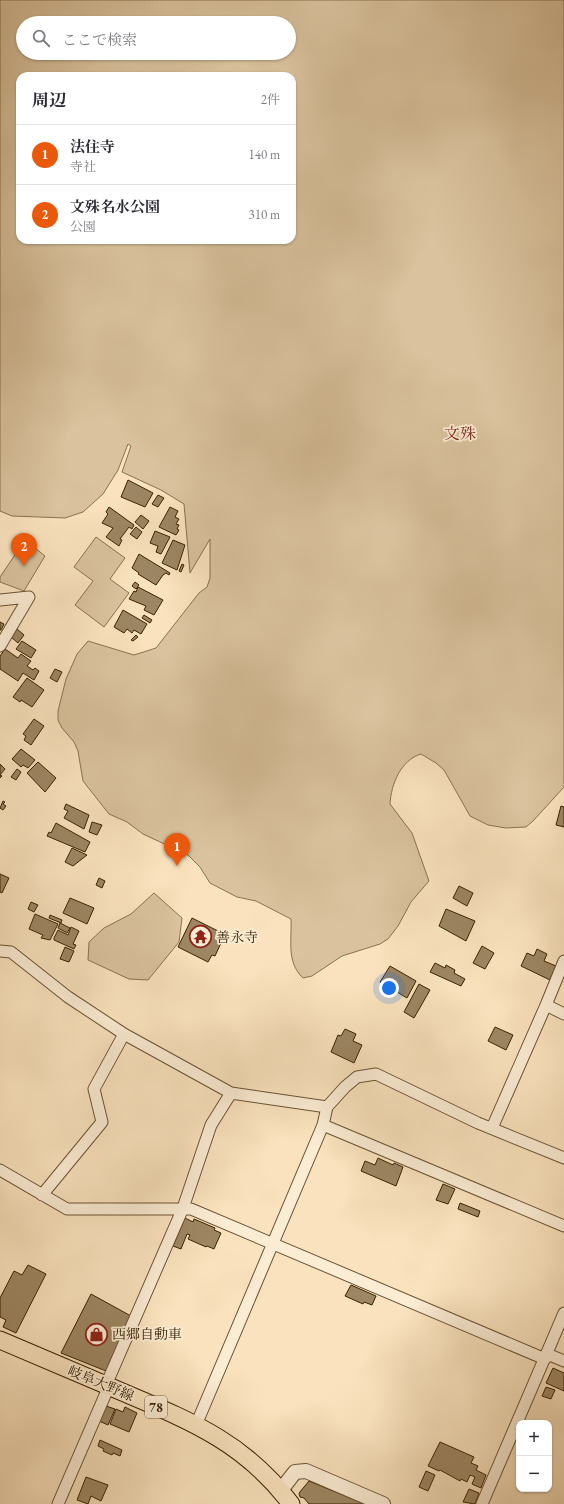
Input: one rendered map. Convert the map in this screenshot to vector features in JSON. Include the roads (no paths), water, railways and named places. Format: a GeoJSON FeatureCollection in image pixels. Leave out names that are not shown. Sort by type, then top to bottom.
{"type":"FeatureCollection","features":[{"type":"Feature","properties":{"kind":"main road","name":"岐阜大野線"},"geometry":{"type":"LineString","coordinates":[[0,1340],[196,1424],[237,1450],[260,1468],[292,1504]]}},
{"type":"Feature","properties":{"kind":"street"},"geometry":{"type":"LineString","coordinates":[[0,600],[29,597],[0,646]]}},
{"type":"Feature","properties":{"kind":"street"},"geometry":{"type":"LineString","coordinates":[[0,951],[11,952],[68,997],[124,1034],[231,1093],[326,1107]]}},
{"type":"Feature","properties":{"kind":"street"},"geometry":{"type":"LineString","coordinates":[[492,1128],[564,961]]}},
{"type":"Feature","properties":{"kind":"street"},"geometry":{"type":"LineString","coordinates":[[546,1005],[564,1014]]}},
{"type":"Feature","properties":{"kind":"street"},"geometry":{"type":"LineString","coordinates":[[42,1195],[102,1122],[94,1089],[124,1034]]}},
{"type":"Feature","properties":{"kind":"street"},"geometry":{"type":"LineString","coordinates":[[196,1424],[323,1125],[326,1107],[357,1077],[376,1074],[478,1123],[564,1158]]}},
{"type":"Feature","properties":{"kind":"street"},"geometry":{"type":"LineString","coordinates":[[58,1504],[183,1208],[211,1125],[231,1093]]}},
{"type":"Feature","properties":{"kind":"street"},"geometry":{"type":"LineString","coordinates":[[323,1125],[564,1226]]}},
{"type":"Feature","properties":{"kind":"street"},"geometry":{"type":"LineString","coordinates":[[0,1170],[67,1209],[190,1209],[546,1356],[564,1361]]}},
{"type":"Feature","properties":{"kind":"street"},"geometry":{"type":"LineString","coordinates":[[482,1504],[564,1313]]}},
{"type":"Feature","properties":{"kind":"street"},"geometry":{"type":"LineString","coordinates":[[281,1490],[295,1472],[306,1471],[383,1504]]}},
{"type":"Feature","properties":{"kind":"place","name":"文殊名水公園"},"geometry":{"type":"Point","coordinates":[24,566]}},
{"type":"Feature","properties":{"kind":"place","name":"法住寺"},"geometry":{"type":"Point","coordinates":[177,866]}},
{"type":"Feature","properties":{"kind":"place","name":"善永寺"},"geometry":{"type":"Point","coordinates":[201,937]}},
{"type":"Feature","properties":{"kind":"place","name":"西郷自動車"},"geometry":{"type":"Point","coordinates":[96,1334]}},
{"type":"Feature","properties":{"kind":"district","name":"文殊"},"geometry":{"type":"Point","coordinates":[460,433]}}]}
